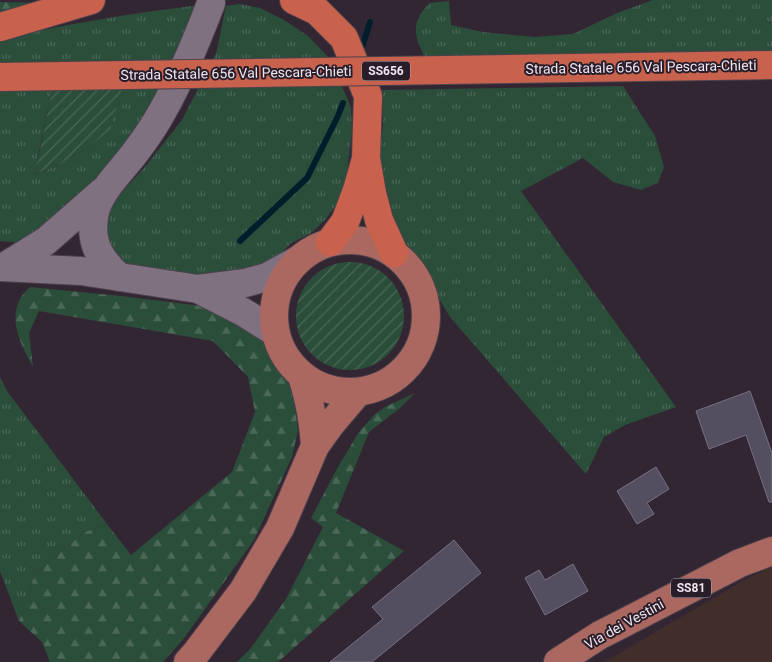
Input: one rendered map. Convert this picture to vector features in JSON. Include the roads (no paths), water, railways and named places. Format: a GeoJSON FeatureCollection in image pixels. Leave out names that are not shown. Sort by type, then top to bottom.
{"type":"FeatureCollection","features":[{"type":"Feature","properties":{"kind":"highway"},"geometry":{"type":"LineString","coordinates":[[0,27],[91,0]]}},
{"type":"Feature","properties":{"kind":"highway"},"geometry":{"type":"LineString","coordinates":[[294,0],[317,11],[344,38],[368,96],[366,158],[379,220],[394,254]]}},
{"type":"Feature","properties":{"kind":"highway","name":"Strada Statale 656 Val Pescara-Chieti"},"geometry":{"type":"LineString","coordinates":[[0,77],[772,65]]}},
{"type":"Feature","properties":{"kind":"highway"},"geometry":{"type":"LineString","coordinates":[[330,242],[345,222],[366,158]]}},
{"type":"Feature","properties":{"kind":"main road"},"geometry":{"type":"LineString","coordinates":[[352,240],[374,244],[394,254],[412,272],[424,296],[426,322],[420,348],[405,369],[384,385],[358,392],[338,392],[319,387],[302,376],[289,364],[280,348],[275,332],[274,306],[282,281],[298,260],[313,249],[330,242],[352,240]]}},
{"type":"Feature","properties":{"kind":"main road"},"geometry":{"type":"LineString","coordinates":[[302,376],[314,421],[315,446]]}},
{"type":"Feature","properties":{"kind":"main road"},"geometry":{"type":"LineString","coordinates":[[188,662],[243,591],[280,528],[315,446],[330,424],[358,392]]}},
{"type":"Feature","properties":{"kind":"main road","name":"Via dei Vestini"},"geometry":{"type":"LineString","coordinates":[[558,662],[612,629],[740,563],[772,551]]}},
{"type":"Feature","properties":{"kind":"street"},"geometry":{"type":"LineString","coordinates":[[119,277],[106,265],[97,250],[93,233],[94,215],[100,198],[138,150],[162,112],[197,40],[211,3]]}},
{"type":"Feature","properties":{"kind":"street"},"geometry":{"type":"LineString","coordinates":[[2,267],[46,241],[110,184]]}},
{"type":"Feature","properties":{"kind":"street"},"geometry":{"type":"LineString","coordinates":[[2,267],[81,271],[198,289],[245,283],[267,277],[298,260]]}},
{"type":"Feature","properties":{"kind":"street"},"geometry":{"type":"LineString","coordinates":[[198,289],[243,312],[275,332]]}},
{"type":"Feature","properties":{"kind":"waterway"},"geometry":{"type":"LineString","coordinates":[[363,45],[370,22]]}},
{"type":"Feature","properties":{"kind":"waterway"},"geometry":{"type":"LineString","coordinates":[[240,241],[307,178],[343,103]]}}]}
